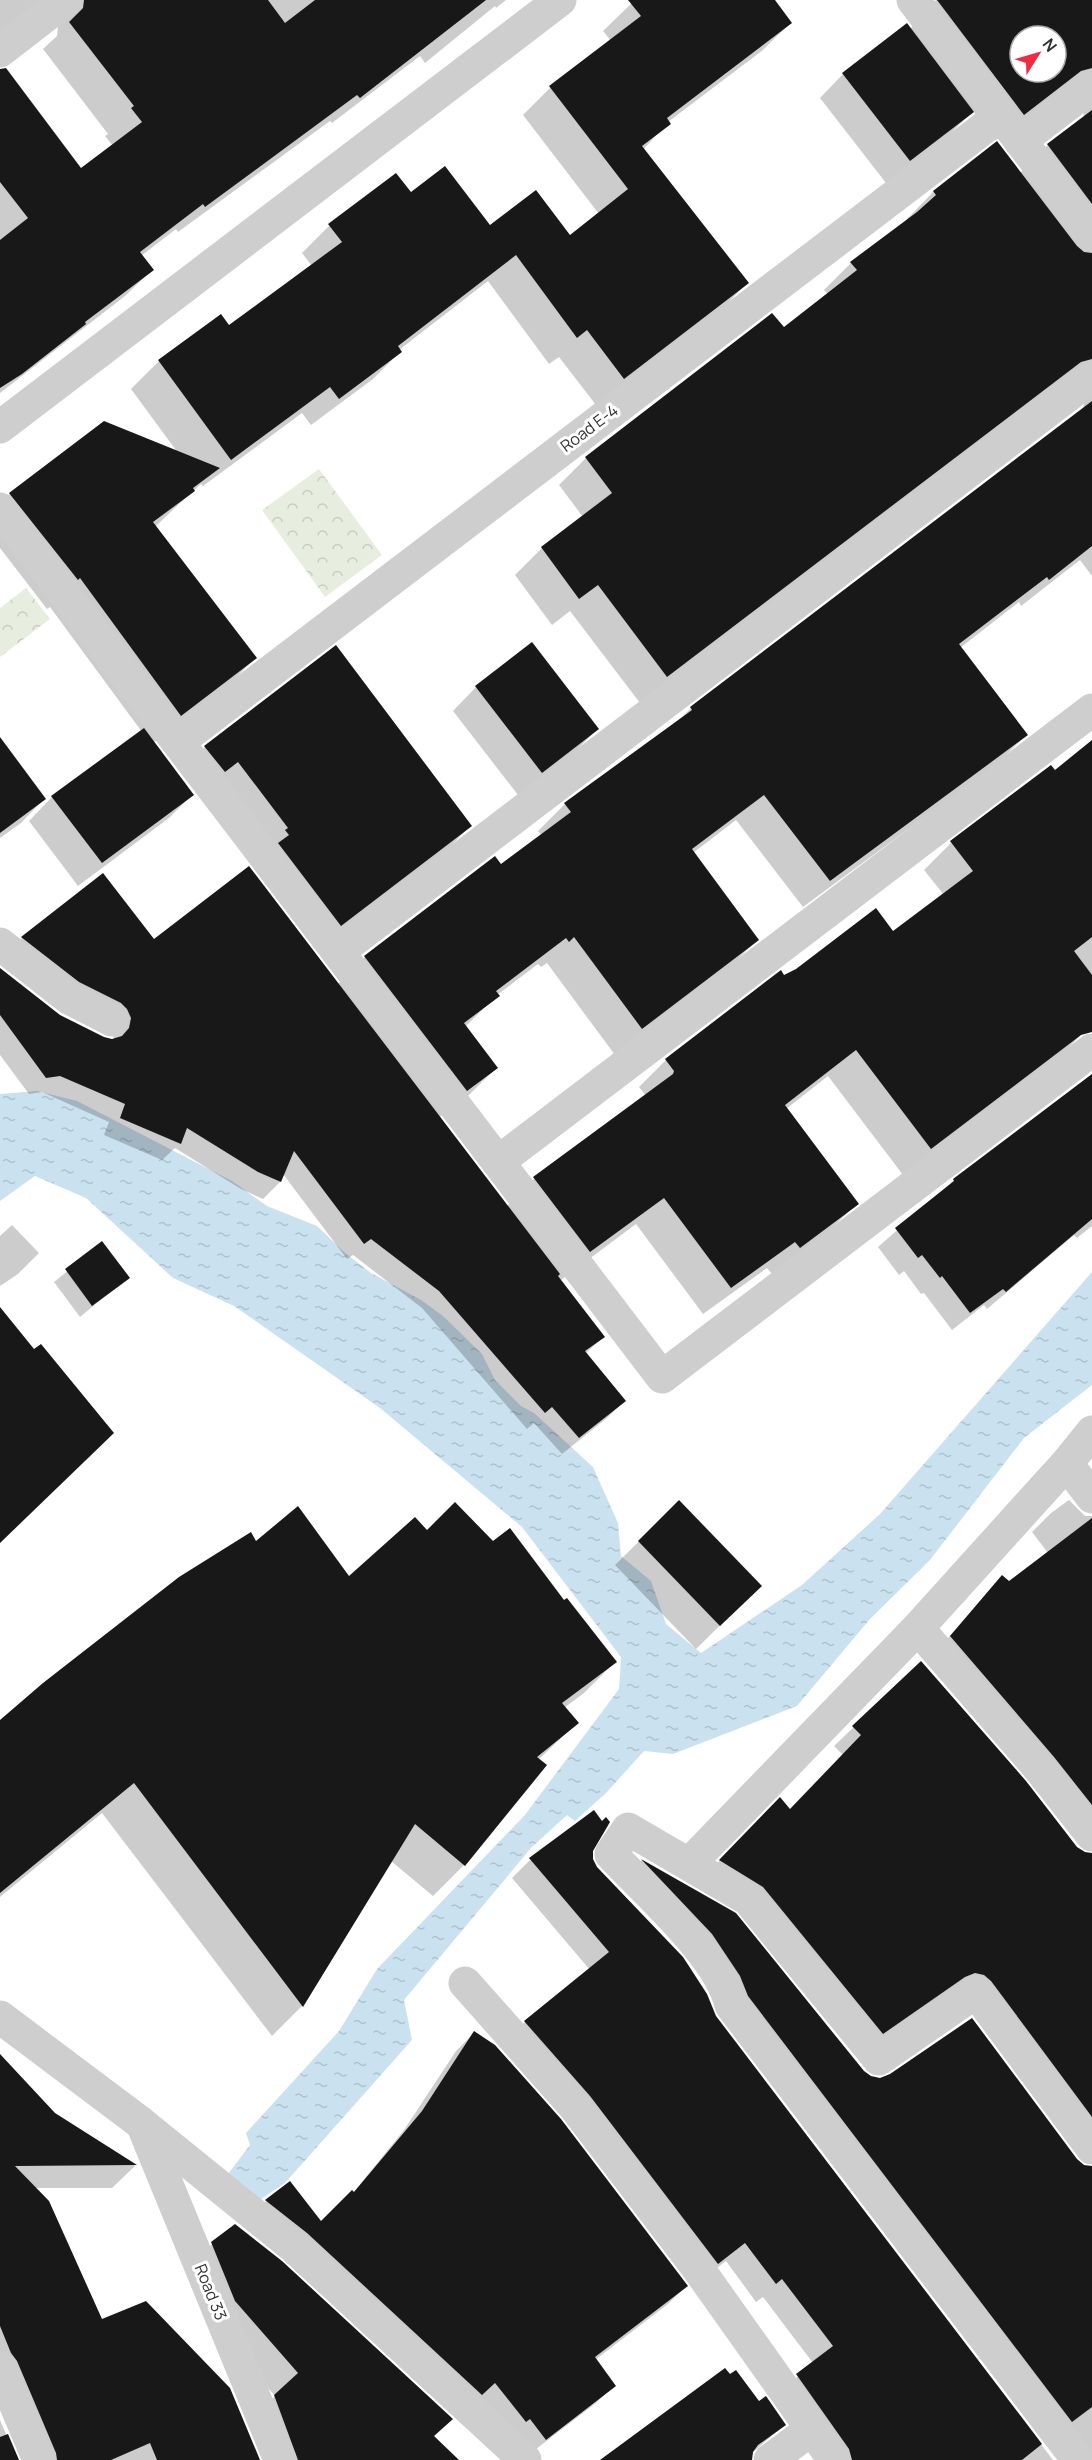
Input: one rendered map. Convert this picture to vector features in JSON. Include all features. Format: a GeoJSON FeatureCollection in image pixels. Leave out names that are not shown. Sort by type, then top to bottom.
{"type":"FeatureCollection","features":[{"type":"Feature","properties":{"kind":"street"},"geometry":{"type":"LineString","coordinates":[[0,51],[66,0]]}},
{"type":"Feature","properties":{"kind":"street"},"geometry":{"type":"LineString","coordinates":[[0,427],[560,0]]}},
{"type":"Feature","properties":{"kind":"street"},"geometry":{"type":"LineString","coordinates":[[913,0],[1092,235]]}},
{"type":"Feature","properties":{"kind":"street"},"geometry":{"type":"LineString","coordinates":[[1020,141],[1092,86]]}},
{"type":"Feature","properties":{"kind":"street","name":"Road E-4"},"geometry":{"type":"LineString","coordinates":[[178,742],[1001,115]]}},
{"type":"Feature","properties":{"kind":"street"},"geometry":{"type":"LineString","coordinates":[[338,952],[1092,377]]}},
{"type":"Feature","properties":{"kind":"street"},"geometry":{"type":"LineString","coordinates":[[0,509],[662,1377],[1092,1050]]}},
{"type":"Feature","properties":{"kind":"street"},"geometry":{"type":"LineString","coordinates":[[498,1162],[1092,710]]}},
{"type":"Feature","properties":{"kind":"street"},"geometry":{"type":"LineString","coordinates":[[0,944],[69,998],[112,1020]]}},
{"type":"Feature","properties":{"kind":"street"},"geometry":{"type":"LineString","coordinates":[[689,1864],[916,1630],[1067,1464],[1092,1432]]}},
{"type":"Feature","properties":{"kind":"street"},"geometry":{"type":"LineString","coordinates":[[1067,1464],[1092,1497]]}},
{"type":"Feature","properties":{"kind":"street"},"geometry":{"type":"LineString","coordinates":[[916,1630],[928,1640],[1025,1752],[1092,1835]]}},
{"type":"Feature","properties":{"kind":"street"},"geometry":{"type":"LineString","coordinates":[[1078,2460],[731,2006],[728,1994],[706,1955],[611,1854],[628,1829],[748,1899],[879,2059],[976,1992],[1092,2148]]}},
{"type":"Feature","properties":{"kind":"street"},"geometry":{"type":"LineString","coordinates":[[465,1983],[575,2107],[697,2267],[834,2460]]}},
{"type":"Feature","properties":{"kind":"street"},"geometry":{"type":"LineString","coordinates":[[0,2017],[141,2123],[294,2247],[525,2460]]}},
{"type":"Feature","properties":{"kind":"street","name":"Road 33"},"geometry":{"type":"LineString","coordinates":[[141,2123],[280,2460]]}},
{"type":"Feature","properties":{"kind":"street"},"geometry":{"type":"LineString","coordinates":[[0,2368],[39,2460]]}},
{"type":"Feature","properties":{"kind":"street"},"geometry":{"type":"LineString","coordinates":[[770,2460],[812,2429]]}},
{"type":"Feature","properties":{"kind":"green space"},"geometry":{"type":"Polygon","coordinates":[[[319,469],[382,555],[325,597],[262,510],[319,469]]]}},
{"type":"Feature","properties":{"kind":"green space"},"geometry":{"type":"Polygon","coordinates":[[[26,588],[50,619],[0,657],[0,608],[26,588]]]}},
{"type":"Feature","properties":{"kind":"water"},"geometry":{"type":"Polygon","coordinates":[[[37,1091],[77,1101],[232,1181],[267,1206],[317,1226],[344,1252],[371,1273],[421,1300],[443,1316],[482,1354],[495,1380],[521,1406],[534,1413],[593,1467],[618,1523],[621,1556],[651,1581],[666,1624],[701,1653],[802,1585],[880,1514],[1092,1272],[1092,1385],[1024,1438],[930,1560],[870,1619],[797,1706],[673,1754],[644,1751],[606,1793],[575,1821],[567,1815],[531,1848],[404,2000],[412,2040],[285,2183],[258,2201],[225,2178],[250,2145],[246,2133],[339,2031],[377,1969],[525,1815],[619,1689],[621,1657],[522,1527],[380,1408],[234,1306],[173,1278],[86,1198],[35,1176],[0,1201],[0,1094],[37,1091]]]}},
{"type":"Feature","properties":{"kind":"building"},"geometry":{"type":"Polygon","coordinates":[[[84,0],[268,0],[285,23],[315,0],[486,0],[360,98],[357,95],[205,207],[203,204],[140,252],[154,270],[85,322],[86,324],[22,374],[0,388],[0,240],[28,218],[0,182],[0,69],[6,68],[81,168],[142,122],[131,108],[134,106],[69,22],[83,8],[84,0]]]}},
{"type":"Feature","properties":{"kind":"building"},"geometry":{"type":"Polygon","coordinates":[[[628,0],[775,0],[792,23],[667,118],[671,124],[642,146],[749,283],[624,379],[587,330],[577,338],[516,255],[398,346],[402,352],[339,399],[330,387],[231,460],[158,360],[221,314],[229,325],[342,242],[328,224],[396,173],[411,192],[445,166],[490,225],[536,190],[570,235],[628,189],[549,86],[641,16],[628,0]]]}},
{"type":"Feature","properties":{"kind":"building"},"geometry":{"type":"Polygon","coordinates":[[[937,0],[1092,0],[1092,68],[1081,71],[1068,81],[1068,24],[1008,24],[1008,84],[1064,84],[1024,115],[937,0]]]}},
{"type":"Feature","properties":{"kind":"building"},"geometry":{"type":"Polygon","coordinates":[[[907,23],[974,112],[910,161],[842,73],[907,23]]]}},
{"type":"Feature","properties":{"kind":"building"},"geometry":{"type":"Polygon","coordinates":[[[1092,110],[1092,204],[1047,144],[1092,110]]]}},
{"type":"Feature","properties":{"kind":"building"},"geometry":{"type":"Polygon","coordinates":[[[997,141],[1077,246],[1084,252],[1092,253],[1092,359],[1081,362],[667,677],[598,585],[579,599],[541,547],[612,493],[585,457],[772,313],[784,327],[857,270],[850,262],[917,212],[936,195],[933,191],[997,141]]]}},
{"type":"Feature","properties":{"kind":"building"},"geometry":{"type":"Polygon","coordinates":[[[1092,401],[1092,546],[1049,580],[1047,577],[959,644],[1028,735],[830,881],[764,795],[692,849],[759,940],[642,1029],[574,937],[569,942],[566,938],[496,991],[500,996],[464,1023],[498,1068],[467,1091],[364,956],[495,856],[501,864],[571,812],[564,803],[692,710],[690,707],[1092,401]]]}},
{"type":"Feature","properties":{"kind":"building"},"geometry":{"type":"Polygon","coordinates":[[[104,421],[220,468],[193,488],[195,491],[153,522],[257,658],[181,716],[80,578],[78,580],[9,493],[104,421]]]}},
{"type":"Feature","properties":{"kind":"building"},"geometry":{"type":"Polygon","coordinates":[[[532,642],[599,729],[542,773],[475,686],[532,642]]]}},
{"type":"Feature","properties":{"kind":"building"},"geometry":{"type":"Polygon","coordinates":[[[336,645],[472,826],[341,926],[278,843],[289,835],[285,830],[288,828],[238,762],[225,772],[204,746],[336,645]]]}},
{"type":"Feature","properties":{"kind":"building"},"geometry":{"type":"Polygon","coordinates":[[[144,728],[194,795],[102,863],[51,796],[144,728]]]}},
{"type":"Feature","properties":{"kind":"building"},"geometry":{"type":"Polygon","coordinates":[[[0,737],[46,799],[0,833],[0,737]]]}},
{"type":"Feature","properties":{"kind":"building"},"geometry":{"type":"Polygon","coordinates":[[[1092,740],[1092,937],[1074,951],[1092,975],[1092,1032],[1081,1035],[931,1149],[856,1050],[785,1105],[859,1204],[800,1248],[795,1242],[731,1288],[664,1198],[590,1252],[533,1177],[673,1074],[674,1071],[665,1059],[781,970],[784,975],[796,969],[876,908],[893,931],[973,871],[950,841],[1051,765],[1055,770],[1092,740]]]}},
{"type":"Feature","properties":{"kind":"building"},"geometry":{"type":"Polygon","coordinates":[[[249,866],[560,1274],[558,1276],[605,1337],[585,1351],[626,1401],[579,1438],[552,1407],[545,1413],[439,1291],[371,1239],[364,1244],[294,1151],[281,1182],[258,1172],[187,1128],[181,1144],[120,1118],[125,1104],[60,1076],[46,1078],[0,1015],[0,968],[60,1015],[104,1037],[112,1039],[122,1036],[129,1028],[131,1018],[121,1003],[79,982],[21,937],[103,873],[154,939],[249,866]]]}},
{"type":"Feature","properties":{"kind":"building"},"geometry":{"type":"Polygon","coordinates":[[[1092,1074],[1092,1219],[1006,1292],[1003,1289],[970,1313],[942,1276],[940,1278],[922,1255],[918,1258],[895,1228],[954,1181],[953,1179],[1092,1074]]]}},
{"type":"Feature","properties":{"kind":"building"},"geometry":{"type":"Polygon","coordinates":[[[102,1241],[130,1278],[92,1306],[65,1269],[102,1241]]]}},
{"type":"Feature","properties":{"kind":"building"},"geometry":{"type":"Polygon","coordinates":[[[0,1307],[34,1349],[41,1344],[114,1433],[0,1543],[0,1307]]]}},
{"type":"Feature","properties":{"kind":"building"},"geometry":{"type":"Polygon","coordinates":[[[679,1500],[762,1586],[720,1626],[638,1541],[679,1500]]]}},
{"type":"Feature","properties":{"kind":"building"},"geometry":{"type":"Polygon","coordinates":[[[455,1502],[493,1541],[510,1528],[564,1600],[567,1598],[617,1662],[562,1703],[579,1723],[537,1757],[547,1765],[465,1866],[415,1824],[303,2007],[134,1783],[0,1893],[0,1720],[43,1683],[179,1577],[251,1532],[256,1541],[298,1506],[349,1576],[415,1517],[427,1530],[455,1502]]]}},
{"type":"Feature","properties":{"kind":"building"},"geometry":{"type":"Polygon","coordinates":[[[1092,1518],[1092,1805],[950,1636],[1002,1575],[1009,1581],[1092,1518]]]}},
{"type":"Feature","properties":{"kind":"building"},"geometry":{"type":"Polygon","coordinates":[[[921,1661],[1026,1781],[1077,1847],[1092,1853],[1092,2117],[991,1981],[984,1975],[975,1973],[965,1977],[883,2034],[763,1887],[719,1860],[780,1797],[790,1809],[861,1735],[852,1726],[921,1661]]]}},
{"type":"Feature","properties":{"kind":"building"},"geometry":{"type":"Polygon","coordinates":[[[594,1810],[602,1821],[606,1817],[610,1822],[593,1851],[593,1859],[597,1867],[683,1957],[707,1994],[716,2016],[1042,2444],[1022,2460],[852,2460],[849,2449],[796,2374],[833,2346],[782,2279],[776,2284],[745,2243],[718,2264],[590,2096],[524,2021],[609,1952],[529,1858],[594,1810]]]}},
{"type":"Feature","properties":{"kind":"building"},"geometry":{"type":"Polygon","coordinates":[[[641,1859],[736,1913],[864,2071],[871,2076],[880,2078],[890,2074],[972,2018],[1077,2159],[1084,2165],[1092,2166],[1092,2407],[1072,2422],[748,1996],[740,1976],[712,1934],[641,1859]]]}},
{"type":"Feature","properties":{"kind":"building"},"geometry":{"type":"Polygon","coordinates":[[[474,2031],[495,2045],[561,2119],[688,2286],[595,2357],[616,2386],[546,2440],[530,2419],[526,2422],[495,2383],[482,2395],[307,2233],[265,2200],[290,2181],[321,2221],[352,2190],[354,2192],[422,2111],[474,2031]]]}},
{"type":"Feature","properties":{"kind":"building"},"geometry":{"type":"Polygon","coordinates":[[[0,2054],[55,2113],[137,2165],[15,2166],[49,2201],[102,2319],[146,2301],[230,2388],[260,2460],[157,2460],[150,2443],[111,2460],[57,2460],[17,2361],[11,2353],[0,2326],[0,2054]]]}},
{"type":"Feature","properties":{"kind":"building"},"geometry":{"type":"Polygon","coordinates":[[[235,2224],[282,2261],[453,2419],[434,2436],[459,2460],[298,2460],[274,2395],[298,2373],[235,2301],[211,2242],[235,2224]]]}},
{"type":"Feature","properties":{"kind":"building"},"geometry":{"type":"Polygon","coordinates":[[[725,2368],[730,2374],[736,2370],[759,2401],[766,2396],[786,2425],[758,2445],[753,2452],[752,2460],[600,2460],[725,2368]]]}},
{"type":"Feature","properties":{"kind":"building"},"geometry":{"type":"Polygon","coordinates":[[[8,2434],[19,2460],[0,2460],[0,2437],[8,2434]]]}}]}
